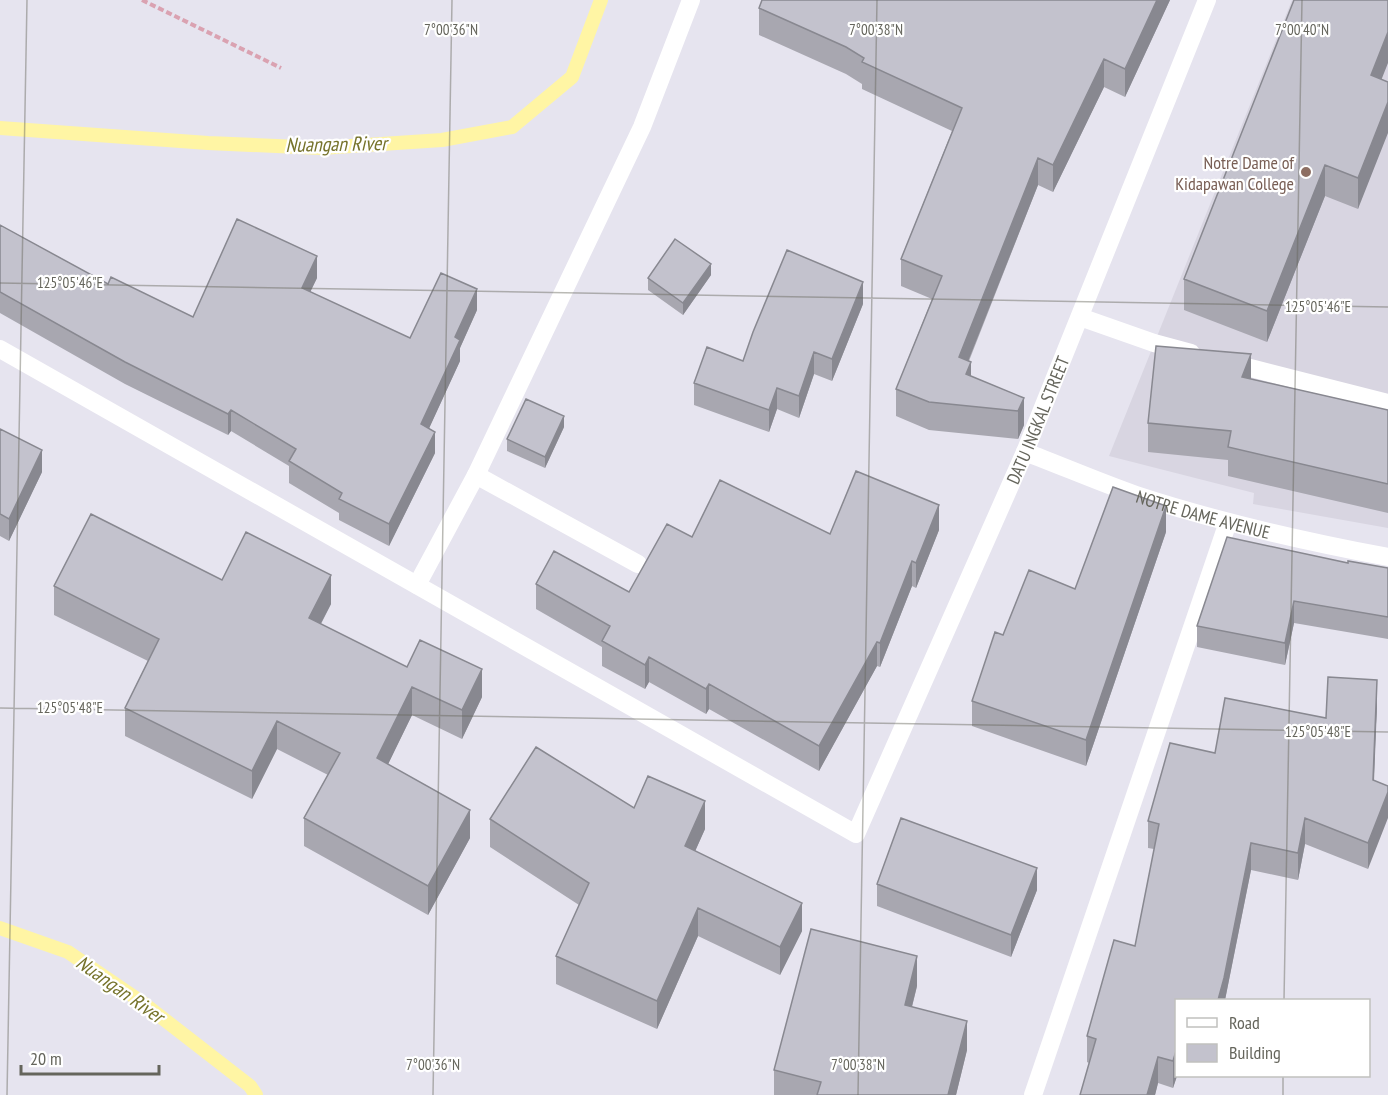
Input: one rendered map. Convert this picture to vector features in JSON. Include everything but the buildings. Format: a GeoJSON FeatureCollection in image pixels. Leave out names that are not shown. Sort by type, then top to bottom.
{"type":"FeatureCollection","features":[{"type":"Feature","properties":{"kind":"street"},"geometry":{"type":"LineString","coordinates":[[0,349],[417,585],[476,475],[642,127],[691,0]]}},
{"type":"Feature","properties":{"kind":"street","name":"DATU INGKAL STREET"},"geometry":{"type":"LineString","coordinates":[[417,585],[856,834],[1025,452],[1207,0]]}},
{"type":"Feature","properties":{"kind":"street"},"geometry":{"type":"LineString","coordinates":[[1080,317],[1154,344],[1388,403]]}},
{"type":"Feature","properties":{"kind":"street","name":"NOTRE DAME AVENUE"},"geometry":{"type":"LineString","coordinates":[[1025,452],[1136,495],[1228,522],[1343,549],[1388,557]]}},
{"type":"Feature","properties":{"kind":"street"},"geometry":{"type":"LineString","coordinates":[[476,475],[638,564]]}},
{"type":"Feature","properties":{"kind":"street"},"geometry":{"type":"LineString","coordinates":[[1033,1095],[1228,522]]}},
{"type":"Feature","properties":{"kind":"path"},"geometry":{"type":"LineString","coordinates":[[142,0],[280,68]]}},
{"type":"Feature","properties":{"kind":"shaded area","name":"Notre Dame of Kidapawan College"},"geometry":{"type":"Polygon","coordinates":[[[1292,0],[1388,0],[1388,528],[1253,504],[1254,493],[1109,456],[1292,0]]]}},
{"type":"Feature","properties":{"kind":"waterway","name":"Nuangan River"},"geometry":{"type":"LineString","coordinates":[[0,128],[208,143],[321,148],[442,140],[512,127],[572,77],[601,0]]}},
{"type":"Feature","properties":{"kind":"waterway","name":"Nuangan River"},"geometry":{"type":"LineString","coordinates":[[0,928],[68,952],[143,1003],[250,1086],[256,1095]]}},
{"type":"Feature","properties":{"kind":"place","name":"Notre Dame of Kidapawan College"},"geometry":{"type":"Point","coordinates":[1306,172]}}]}
